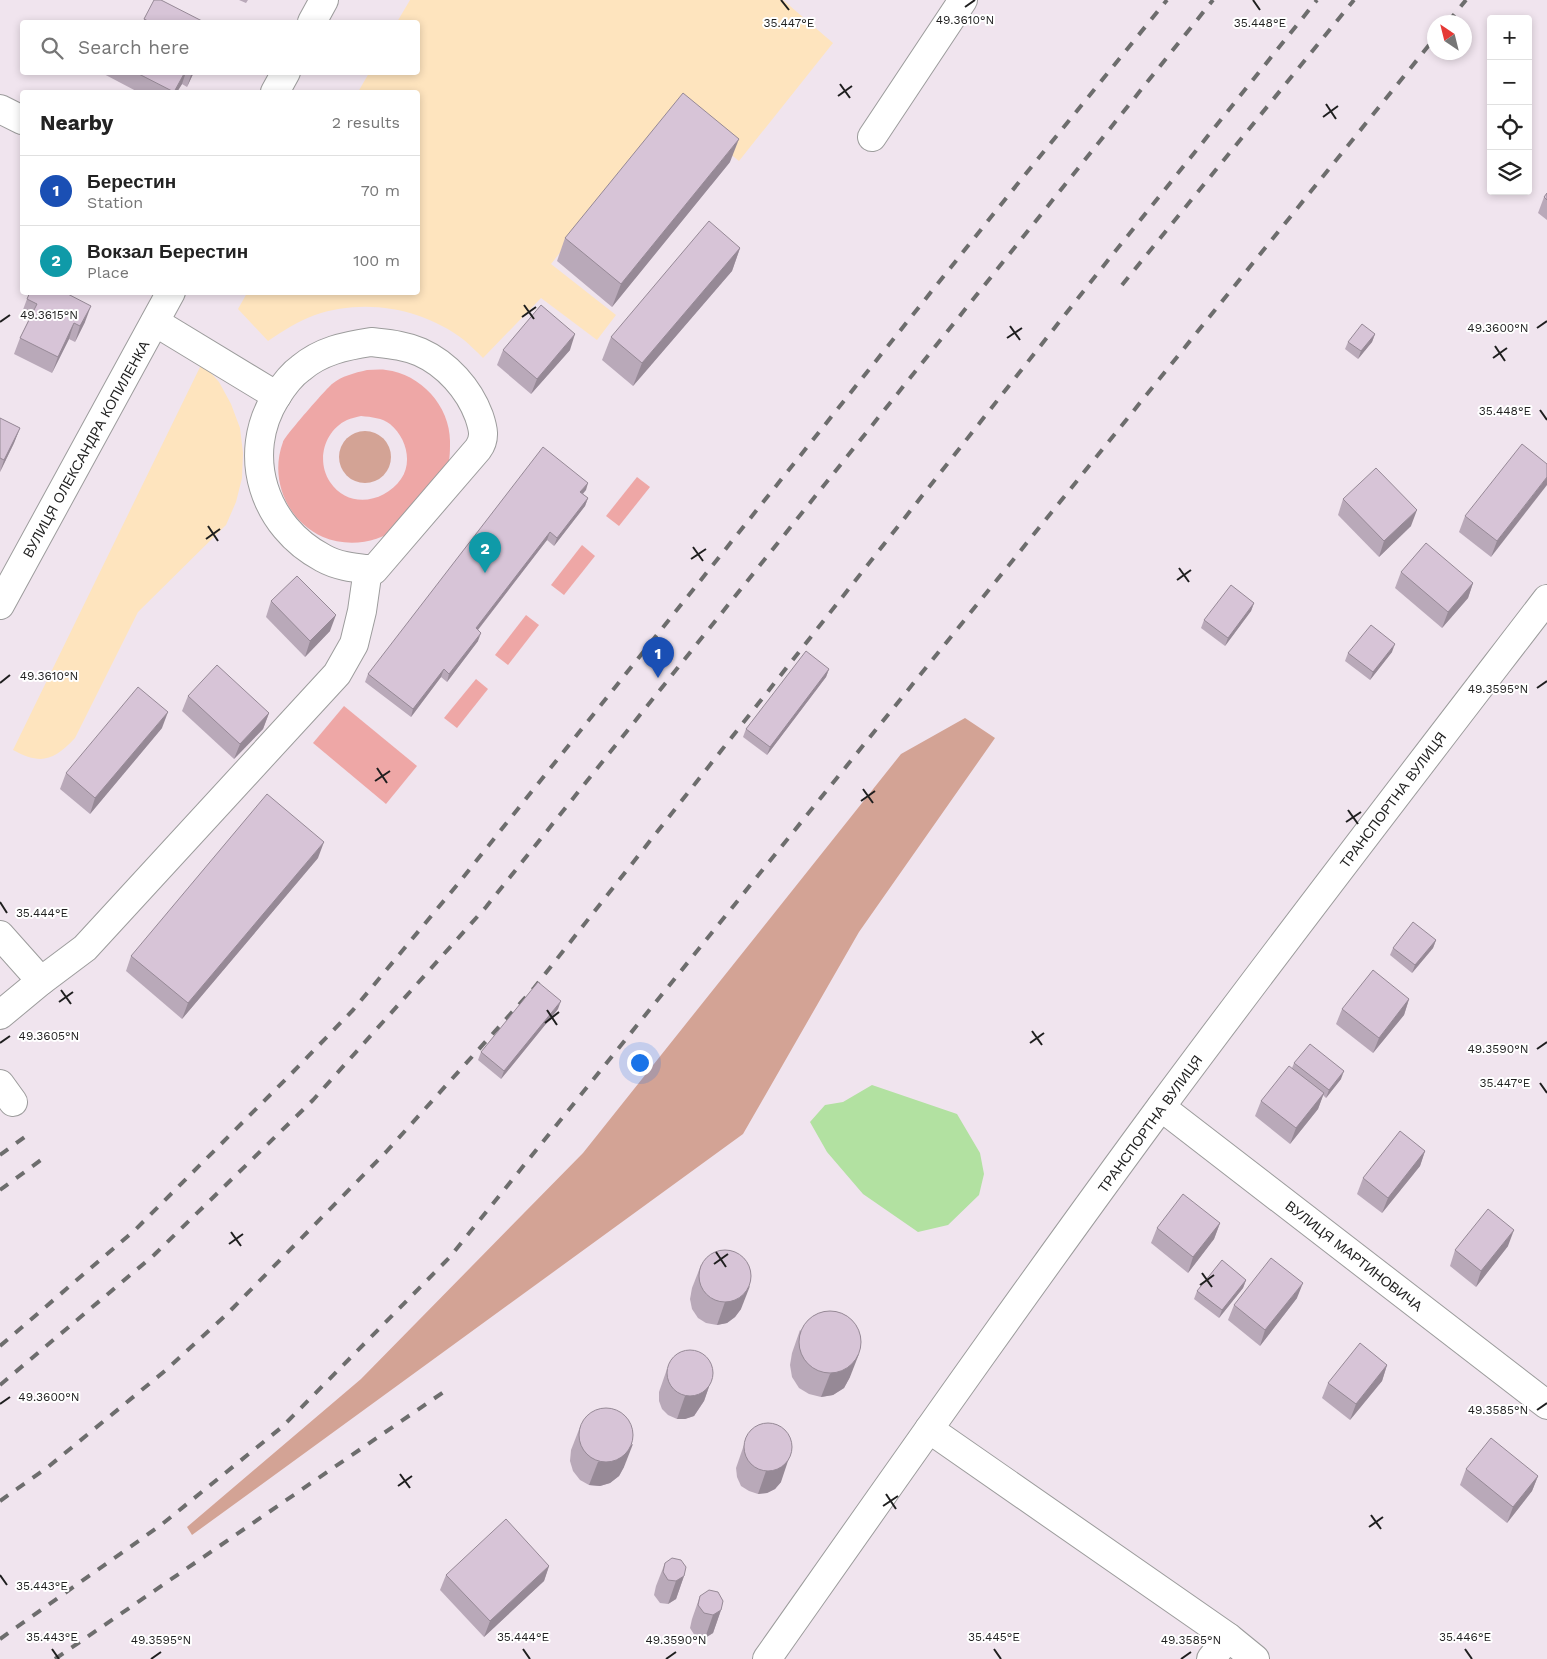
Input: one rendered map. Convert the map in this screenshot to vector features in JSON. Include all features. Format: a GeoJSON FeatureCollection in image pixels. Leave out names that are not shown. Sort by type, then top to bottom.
{"type":"FeatureCollection","features":[{"type":"Feature","properties":{"kind":"street"},"geometry":{"type":"LineString","coordinates":[[313,20],[324,0]]}},
{"type":"Feature","properties":{"kind":"street"},"geometry":{"type":"LineString","coordinates":[[872,137],[963,0]]}},
{"type":"Feature","properties":{"kind":"street"},"geometry":{"type":"LineString","coordinates":[[277,90],[284,75]]}},
{"type":"Feature","properties":{"kind":"street"},"geometry":{"type":"LineString","coordinates":[[0,109],[20,119]]}},
{"type":"Feature","properties":{"kind":"street","name":"ВУЛИЦЯ ОЛЕКСАНДРА КОПИЛЕНКА"},"geometry":{"type":"LineString","coordinates":[[0,604],[169,295]]}},
{"type":"Feature","properties":{"kind":"street"},"geometry":{"type":"LineString","coordinates":[[155,322],[277,396]]}},
{"type":"Feature","properties":{"kind":"street"},"geometry":{"type":"LineString","coordinates":[[371,342],[396,345],[420,352],[442,366],[460,383],[474,404],[483,429],[483,442],[428,509],[374,570],[349,567],[325,559],[303,546],[285,529],[271,507],[262,483],[259,458],[261,433],[269,408],[277,396],[282,387],[300,368],[322,354],[346,346],[371,342]]}},
{"type":"Feature","properties":{"kind":"street"},"geometry":{"type":"LineString","coordinates":[[0,1014],[85,948],[337,674],[354,644],[362,611],[368,569]]}},
{"type":"Feature","properties":{"kind":"street","name":"ТРАНСПОРТНА ВУЛИЦЯ"},"geometry":{"type":"LineString","coordinates":[[768,1659],[929,1429],[1161,1107],[1547,599]]}},
{"type":"Feature","properties":{"kind":"street"},"geometry":{"type":"LineString","coordinates":[[0,935],[42,981]]}},
{"type":"Feature","properties":{"kind":"street","name":"ВУЛИЦЯ МАРТИНОВИЧА"},"geometry":{"type":"LineString","coordinates":[[1161,1107],[1547,1405]]}},
{"type":"Feature","properties":{"kind":"street"},"geometry":{"type":"LineString","coordinates":[[929,1429],[1228,1637],[1255,1659]]}},
{"type":"Feature","properties":{"kind":"street"},"geometry":{"type":"LineString","coordinates":[[1211,1659],[1228,1637]]}},
{"type":"Feature","properties":{"kind":"shaded area"},"geometry":{"type":"Polygon","coordinates":[[[410,0],[783,0],[833,43],[739,161],[674,109],[551,264],[616,315],[597,340],[541,298],[483,358],[464,340],[430,320],[392,309],[373,307],[353,307],[315,315],[297,323],[268,341],[238,309],[246,295],[420,295],[420,90],[359,90],[368,75],[420,75],[420,20],[398,20],[410,0]]]}},
{"type":"Feature","properties":{"kind":"shaded area"},"geometry":{"type":"Polygon","coordinates":[[[202,363],[219,382],[231,404],[240,428],[243,453],[242,478],[236,502],[226,525],[138,612],[75,738],[53,756],[39,759],[23,755],[13,750],[202,363]]]}},
{"type":"Feature","properties":{"kind":"shaded area"},"geometry":{"type":"Polygon","coordinates":[[[367,370],[386,370],[399,373],[422,385],[432,394],[445,417],[449,430],[449,458],[447,469],[440,479],[398,527],[390,533],[372,540],[352,543],[342,542],[323,537],[310,530],[291,510],[280,484],[279,456],[285,438],[332,384],[348,375],[367,370]],[[361,416],[347,420],[333,431],[328,439],[323,456],[326,474],[338,491],[346,496],[366,500],[376,498],[394,487],[405,472],[407,458],[404,443],[396,429],[384,420],[361,416]]]}},
{"type":"Feature","properties":{"kind":"shaded area"},"geometry":{"type":"Polygon","coordinates":[[[365,431],[375,433],[383,439],[389,447],[391,457],[389,467],[383,475],[375,481],[365,483],[355,481],[347,475],[341,467],[339,457],[341,447],[347,439],[355,433],[365,431]]]}},
{"type":"Feature","properties":{"kind":"shaded area"},"geometry":{"type":"Polygon","coordinates":[[[637,477],[650,487],[619,526],[606,516],[637,477]]]}},
{"type":"Feature","properties":{"kind":"shaded area"},"geometry":{"type":"Polygon","coordinates":[[[582,545],[595,556],[564,595],[551,585],[582,545]]]}},
{"type":"Feature","properties":{"kind":"shaded area"},"geometry":{"type":"Polygon","coordinates":[[[526,615],[539,625],[508,665],[495,655],[526,615]]]}},
{"type":"Feature","properties":{"kind":"shaded area"},"geometry":{"type":"Polygon","coordinates":[[[476,679],[488,689],[457,728],[444,718],[476,679]]]}},
{"type":"Feature","properties":{"kind":"shaded area"},"geometry":{"type":"Polygon","coordinates":[[[344,706],[417,766],[386,804],[313,743],[344,706]]]}},
{"type":"Feature","properties":{"kind":"shaded area"},"geometry":{"type":"Polygon","coordinates":[[[965,718],[995,738],[859,932],[743,1134],[192,1535],[187,1527],[361,1379],[583,1153],[901,754],[965,718]]]}},
{"type":"Feature","properties":{"kind":"shaded area"},"geometry":{"type":"Polygon","coordinates":[[[872,1085],[957,1114],[980,1153],[984,1174],[979,1195],[948,1225],[918,1232],[863,1194],[827,1152],[810,1122],[825,1105],[843,1102],[872,1085]]]}},
{"type":"Feature","properties":{"kind":"building"},"geometry":{"type":"Polygon","coordinates":[[[154,0],[161,0],[200,20],[146,20],[144,19],[154,0]]]}},
{"type":"Feature","properties":{"kind":"building"},"geometry":{"type":"Polygon","coordinates":[[[141,75],[183,75],[175,90],[170,90],[141,75]]]}},
{"type":"Feature","properties":{"kind":"building"},"geometry":{"type":"Polygon","coordinates":[[[683,93],[739,139],[621,284],[565,238],[683,93]]]}},
{"type":"Feature","properties":{"kind":"building"},"geometry":{"type":"Polygon","coordinates":[[[709,221],[740,248],[642,363],[611,337],[709,221]]]}},
{"type":"Feature","properties":{"kind":"building"},"geometry":{"type":"Polygon","coordinates":[[[29,295],[70,295],[91,306],[80,326],[74,323],[58,357],[20,338],[37,304],[27,299],[29,295]]]}},
{"type":"Feature","properties":{"kind":"building"},"geometry":{"type":"Polygon","coordinates":[[[541,305],[575,334],[537,379],[503,350],[541,305]]]}},
{"type":"Feature","properties":{"kind":"building"},"geometry":{"type":"Polygon","coordinates":[[[1362,324],[1375,334],[1361,351],[1348,342],[1362,324]]]}},
{"type":"Feature","properties":{"kind":"building"},"geometry":{"type":"Polygon","coordinates":[[[0,418],[20,428],[4,460],[0,458],[0,418]]]}},
{"type":"Feature","properties":{"kind":"building"},"geometry":{"type":"Polygon","coordinates":[[[1522,444],[1547,464],[1547,477],[1497,541],[1465,516],[1522,444]]]}},
{"type":"Feature","properties":{"kind":"building"},"geometry":{"type":"Polygon","coordinates":[[[543,447],[588,483],[580,492],[588,498],[557,538],[550,532],[476,628],[481,633],[449,674],[444,669],[413,709],[368,674],[543,447]]]}},
{"type":"Feature","properties":{"kind":"building"},"geometry":{"type":"Polygon","coordinates":[[[1376,468],[1417,510],[1384,541],[1343,499],[1376,468]]]}},
{"type":"Feature","properties":{"kind":"building"},"geometry":{"type":"Polygon","coordinates":[[[1426,543],[1473,583],[1448,612],[1401,572],[1426,543]]]}},
{"type":"Feature","properties":{"kind":"building"},"geometry":{"type":"Polygon","coordinates":[[[297,576],[336,615],[310,641],[271,601],[297,576]]]}},
{"type":"Feature","properties":{"kind":"building"},"geometry":{"type":"Polygon","coordinates":[[[1231,585],[1254,603],[1228,638],[1204,620],[1231,585]]]}},
{"type":"Feature","properties":{"kind":"building"},"geometry":{"type":"Polygon","coordinates":[[[1371,625],[1395,644],[1373,672],[1348,653],[1371,625]]]}},
{"type":"Feature","properties":{"kind":"building"},"geometry":{"type":"Polygon","coordinates":[[[806,651],[829,669],[770,747],[746,729],[806,651]]]}},
{"type":"Feature","properties":{"kind":"building"},"geometry":{"type":"Polygon","coordinates":[[[217,665],[269,713],[240,744],[188,696],[217,665]]]}},
{"type":"Feature","properties":{"kind":"building"},"geometry":{"type":"Polygon","coordinates":[[[138,687],[168,712],[95,798],[66,773],[138,687]]]}},
{"type":"Feature","properties":{"kind":"building"},"geometry":{"type":"Polygon","coordinates":[[[267,794],[324,842],[188,1003],[131,956],[267,794]]]}},
{"type":"Feature","properties":{"kind":"building"},"geometry":{"type":"Polygon","coordinates":[[[1413,922],[1436,940],[1415,965],[1393,948],[1413,922]]]}},
{"type":"Feature","properties":{"kind":"building"},"geometry":{"type":"Polygon","coordinates":[[[1373,970],[1409,999],[1379,1038],[1342,1009],[1373,970]]]}},
{"type":"Feature","properties":{"kind":"building"},"geometry":{"type":"Polygon","coordinates":[[[538,982],[561,1001],[504,1071],[481,1052],[538,982]]]}},
{"type":"Feature","properties":{"kind":"building"},"geometry":{"type":"Polygon","coordinates":[[[1310,1044],[1344,1071],[1329,1090],[1294,1063],[1310,1044]]]}},
{"type":"Feature","properties":{"kind":"building"},"geometry":{"type":"Polygon","coordinates":[[[1289,1066],[1324,1093],[1296,1128],[1261,1101],[1289,1066]]]}},
{"type":"Feature","properties":{"kind":"building"},"geometry":{"type":"Polygon","coordinates":[[[1400,1131],[1425,1151],[1388,1198],[1363,1178],[1400,1131]]]}},
{"type":"Feature","properties":{"kind":"building"},"geometry":{"type":"Polygon","coordinates":[[[1183,1194],[1220,1223],[1193,1257],[1157,1228],[1183,1194]]]}},
{"type":"Feature","properties":{"kind":"building"},"geometry":{"type":"Polygon","coordinates":[[[1488,1209],[1514,1230],[1481,1271],[1455,1250],[1488,1209]]]}},
{"type":"Feature","properties":{"kind":"building"},"geometry":{"type":"Polygon","coordinates":[[[720,1250],[730,1250],[740,1254],[747,1261],[751,1276],[747,1291],[740,1298],[730,1302],[720,1302],[710,1298],[703,1291],[699,1281],[699,1271],[703,1261],[710,1254],[720,1250]]]}},
{"type":"Feature","properties":{"kind":"building"},"geometry":{"type":"Polygon","coordinates":[[[1271,1258],[1303,1283],[1265,1330],[1234,1305],[1271,1258]]]}},
{"type":"Feature","properties":{"kind":"building"},"geometry":{"type":"Polygon","coordinates":[[[1222,1260],[1246,1280],[1222,1310],[1197,1291],[1222,1260]]]}},
{"type":"Feature","properties":{"kind":"building"},"geometry":{"type":"Polygon","coordinates":[[[824,1311],[836,1311],[852,1320],[859,1330],[861,1342],[859,1354],[852,1364],[836,1373],[824,1373],[813,1368],[804,1359],[799,1348],[799,1336],[804,1325],[813,1316],[824,1311]]]}},
{"type":"Feature","properties":{"kind":"building"},"geometry":{"type":"Polygon","coordinates":[[[1360,1343],[1387,1365],[1356,1404],[1328,1383],[1360,1343]]]}},
{"type":"Feature","properties":{"kind":"building"},"geometry":{"type":"Polygon","coordinates":[[[690,1350],[703,1354],[709,1360],[713,1373],[709,1386],[703,1392],[690,1396],[677,1392],[671,1386],[667,1373],[671,1360],[677,1354],[690,1350]]]}},
{"type":"Feature","properties":{"kind":"building"},"geometry":{"type":"Polygon","coordinates":[[[601,1408],[611,1408],[621,1412],[629,1420],[633,1435],[629,1450],[621,1458],[611,1462],[601,1462],[591,1458],[583,1450],[579,1440],[579,1430],[583,1420],[591,1412],[601,1408]]]}},
{"type":"Feature","properties":{"kind":"building"},"geometry":{"type":"Polygon","coordinates":[[[768,1423],[777,1425],[785,1430],[790,1438],[792,1447],[790,1456],[785,1464],[777,1469],[768,1471],[759,1469],[751,1464],[746,1456],[744,1447],[746,1438],[751,1430],[759,1425],[768,1423]]]}},
{"type":"Feature","properties":{"kind":"building"},"geometry":{"type":"Polygon","coordinates":[[[1491,1438],[1538,1476],[1513,1507],[1466,1469],[1491,1438]]]}},
{"type":"Feature","properties":{"kind":"building"},"geometry":{"type":"Polygon","coordinates":[[[506,1519],[549,1566],[490,1621],[446,1575],[506,1519]]]}},
{"type":"Feature","properties":{"kind":"building"},"geometry":{"type":"Polygon","coordinates":[[[672,1558],[681,1560],[686,1567],[684,1576],[676,1581],[668,1580],[663,1572],[665,1563],[672,1558]]]}},
{"type":"Feature","properties":{"kind":"building"},"geometry":{"type":"Polygon","coordinates":[[[709,1590],[718,1592],[723,1601],[721,1610],[713,1615],[704,1613],[698,1605],[700,1596],[709,1590]]]}},
{"type":"Feature","properties":{"kind":"railway"},"geometry":{"type":"LineString","coordinates":[[0,1346],[135,1230],[353,1010],[457,885],[1007,197],[1167,0]]}},
{"type":"Feature","properties":{"kind":"railway"},"geometry":{"type":"LineString","coordinates":[[0,1385],[154,1255],[313,1100],[486,907],[1213,0]]}},
{"type":"Feature","properties":{"kind":"railway"},"geometry":{"type":"LineString","coordinates":[[0,1501],[48,1467],[166,1370],[227,1314],[386,1152],[534,988],[1101,269],[1317,0]]}},
{"type":"Feature","properties":{"kind":"railway"},"geometry":{"type":"LineString","coordinates":[[1122,285],[1354,0]]}},
{"type":"Feature","properties":{"kind":"railway"},"geometry":{"type":"LineString","coordinates":[[1454,15],[1466,0]]}},
{"type":"Feature","properties":{"kind":"railway"},"geometry":{"type":"LineString","coordinates":[[0,1639],[161,1525],[282,1427],[449,1258],[1427,48]]}},
{"type":"Feature","properties":{"kind":"railway"},"geometry":{"type":"LineString","coordinates":[[0,1155],[26,1136]]}},
{"type":"Feature","properties":{"kind":"railway"},"geometry":{"type":"LineString","coordinates":[[0,1190],[41,1160]]}},
{"type":"Feature","properties":{"kind":"railway"},"geometry":{"type":"LineString","coordinates":[[55,1659],[448,1389]]}},
{"type":"Feature","properties":{"kind":"place","name":"Вокзал Берестин"},"geometry":{"type":"Point","coordinates":[485,573]}},
{"type":"Feature","properties":{"kind":"place","name":"Берестин"},"geometry":{"type":"Point","coordinates":[658,678]}}]}
